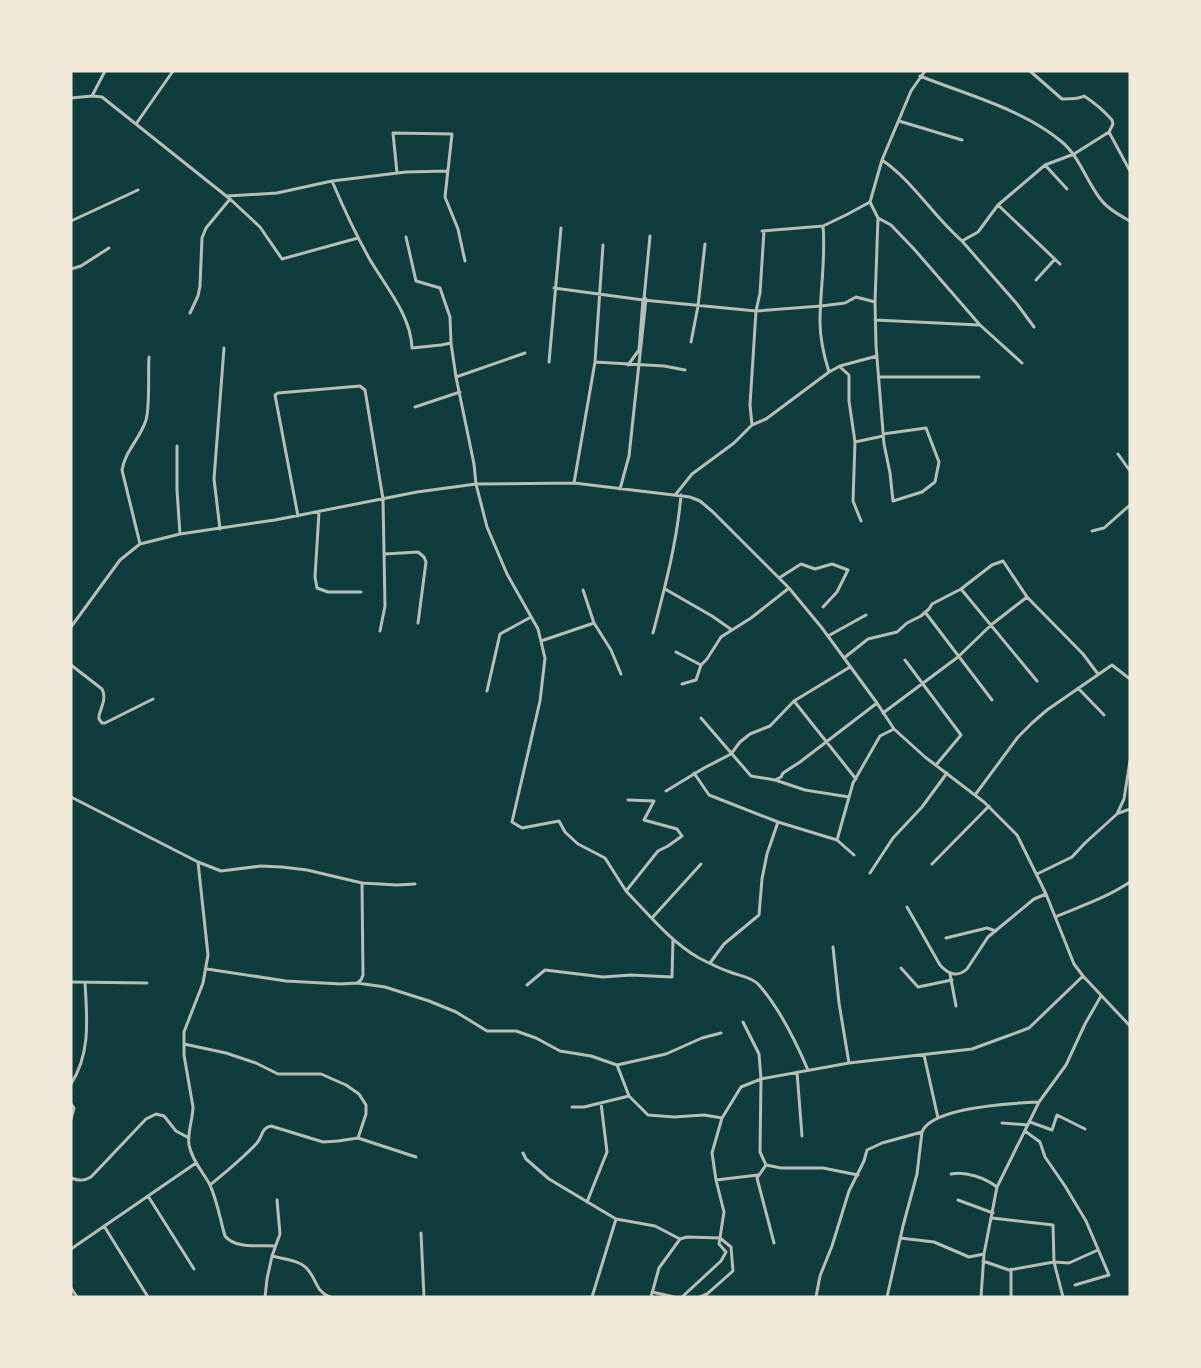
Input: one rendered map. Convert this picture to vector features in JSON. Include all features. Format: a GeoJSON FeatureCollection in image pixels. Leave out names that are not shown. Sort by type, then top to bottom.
{"type":"FeatureCollection","features":[{"type":"Feature","properties":{"kind":"street"},"geometry":{"type":"LineString","coordinates":[[92,96],[105,71]]}},
{"type":"Feature","properties":{"kind":"street"},"geometry":{"type":"LineString","coordinates":[[136,124],[173,71]]}},
{"type":"Feature","properties":{"kind":"street"},"geometry":{"type":"LineString","coordinates":[[855,442],[883,435],[926,428],[939,462],[935,482],[922,492],[893,500],[883,435],[875,320],[878,218],[870,202],[882,160],[911,91],[925,71]]}},
{"type":"Feature","properties":{"kind":"street"},"geometry":{"type":"LineString","coordinates":[[962,241],[978,232],[998,205],[1045,165],[1074,154],[1109,132],[1112,120],[1098,106],[1084,96],[1077,99],[1069,97],[1062,99],[1030,71]]}},
{"type":"Feature","properties":{"kind":"street"},"geometry":{"type":"LineString","coordinates":[[920,76],[1010,111],[1042,128],[1062,142],[1074,154],[1102,202],[1130,221]]}},
{"type":"Feature","properties":{"kind":"street"},"geometry":{"type":"LineString","coordinates":[[71,98],[102,97],[230,199],[260,227],[282,259],[358,238]]}},
{"type":"Feature","properties":{"kind":"street"},"geometry":{"type":"LineString","coordinates":[[899,121],[962,140]]}},
{"type":"Feature","properties":{"kind":"street"},"geometry":{"type":"LineString","coordinates":[[1109,132],[1130,170]]}},
{"type":"Feature","properties":{"kind":"street"},"geometry":{"type":"LineString","coordinates":[[397,173],[393,134],[452,134],[445,197],[458,229],[465,260]]}},
{"type":"Feature","properties":{"kind":"street"},"geometry":{"type":"LineString","coordinates":[[882,160],[905,179],[962,241],[1017,304],[1034,328]]}},
{"type":"Feature","properties":{"kind":"street"},"geometry":{"type":"LineString","coordinates":[[1045,165],[1067,189]]}},
{"type":"Feature","properties":{"kind":"street"},"geometry":{"type":"LineString","coordinates":[[226,196],[277,193],[332,180],[397,173],[448,171]]}},
{"type":"Feature","properties":{"kind":"street"},"geometry":{"type":"LineString","coordinates":[[332,180],[358,238],[370,260],[390,288],[410,332],[412,348],[451,343]]}},
{"type":"Feature","properties":{"kind":"street"},"geometry":{"type":"LineString","coordinates":[[71,221],[138,190]]}},
{"type":"Feature","properties":{"kind":"street"},"geometry":{"type":"LineString","coordinates":[[190,313],[198,296],[200,286],[202,238],[211,219],[230,199]]}},
{"type":"Feature","properties":{"kind":"street"},"geometry":{"type":"LineString","coordinates":[[752,425],[750,405],[756,311],[760,293],[763,231],[823,226],[870,202]]}},
{"type":"Feature","properties":{"kind":"street"},"geometry":{"type":"LineString","coordinates":[[998,205],[1060,264]]}},
{"type":"Feature","properties":{"kind":"street"},"geometry":{"type":"LineString","coordinates":[[878,218],[891,225],[980,325],[1022,362]]}},
{"type":"Feature","properties":{"kind":"street"},"geometry":{"type":"LineString","coordinates":[[823,226],[824,255],[820,323],[824,356],[829,372]]}},
{"type":"Feature","properties":{"kind":"street"},"geometry":{"type":"LineString","coordinates":[[549,362],[554,288],[561,228]]}},
{"type":"Feature","properties":{"kind":"street"},"geometry":{"type":"LineString","coordinates":[[628,365],[639,350],[650,236]]}},
{"type":"Feature","properties":{"kind":"street"},"geometry":{"type":"LineString","coordinates":[[406,237],[416,281],[440,288],[450,317],[451,343],[456,377],[474,464],[476,484],[487,527],[507,574],[538,629],[546,658],[540,701],[512,822],[522,828],[559,821],[565,832],[578,844],[605,858],[626,891],[673,938],[699,958],[729,972],[749,978],[758,984],[789,1029],[808,1070]]}},
{"type":"Feature","properties":{"kind":"street"},"geometry":{"type":"LineString","coordinates":[[690,342],[698,306],[705,244]]}},
{"type":"Feature","properties":{"kind":"street"},"geometry":{"type":"LineString","coordinates":[[574,483],[595,362],[603,245]]}},
{"type":"Feature","properties":{"kind":"street"},"geometry":{"type":"LineString","coordinates":[[71,270],[82,266],[109,248]]}},
{"type":"Feature","properties":{"kind":"street"},"geometry":{"type":"LineString","coordinates":[[1036,280],[1055,259]]}},
{"type":"Feature","properties":{"kind":"street"},"geometry":{"type":"LineString","coordinates":[[554,288],[644,300],[756,311],[845,303],[856,297],[875,302]]}},
{"type":"Feature","properties":{"kind":"street"},"geometry":{"type":"LineString","coordinates":[[620,489],[628,456],[639,366],[644,300]]}},
{"type":"Feature","properties":{"kind":"street"},"geometry":{"type":"LineString","coordinates":[[875,320],[980,325]]}},
{"type":"Feature","properties":{"kind":"street"},"geometry":{"type":"LineString","coordinates":[[220,529],[214,479],[224,348]]}},
{"type":"Feature","properties":{"kind":"street"},"geometry":{"type":"LineString","coordinates":[[456,377],[525,353]]}},
{"type":"Feature","properties":{"kind":"street"},"geometry":{"type":"LineString","coordinates":[[676,494],[692,474],[734,443],[752,425],[766,418],[829,372],[840,366],[877,356]]}},
{"type":"Feature","properties":{"kind":"street"},"geometry":{"type":"LineString","coordinates":[[140,544],[122,470],[125,458],[147,419],[149,357]]}},
{"type":"Feature","properties":{"kind":"street"},"geometry":{"type":"LineString","coordinates":[[595,362],[664,366],[685,370]]}},
{"type":"Feature","properties":{"kind":"street"},"geometry":{"type":"LineString","coordinates":[[840,366],[849,375],[855,442],[852,501],[861,521]]}},
{"type":"Feature","properties":{"kind":"street"},"geometry":{"type":"LineString","coordinates":[[879,377],[979,377]]}},
{"type":"Feature","properties":{"kind":"street"},"geometry":{"type":"LineString","coordinates":[[298,516],[275,396],[278,393],[316,388],[363,387],[383,499],[385,606],[380,632]]}},
{"type":"Feature","properties":{"kind":"street"},"geometry":{"type":"LineString","coordinates":[[415,407],[460,392]]}},
{"type":"Feature","properties":{"kind":"street"},"geometry":{"type":"LineString","coordinates":[[177,446],[180,534]]}},
{"type":"Feature","properties":{"kind":"street"},"geometry":{"type":"LineString","coordinates":[[1118,454],[1130,471]]}},
{"type":"Feature","properties":{"kind":"street"},"geometry":{"type":"LineString","coordinates":[[72,624],[120,560],[140,544],[180,534],[298,516],[383,499],[476,484],[574,483],[676,494],[700,501],[789,588],[828,636],[894,729],[988,806],[1017,835],[1046,894],[1074,964],[1129,1025]]}},
{"type":"Feature","properties":{"kind":"street"},"geometry":{"type":"LineString","coordinates":[[653,632],[665,588],[667,572],[672,560],[681,495]]}},
{"type":"Feature","properties":{"kind":"street"},"geometry":{"type":"LineString","coordinates":[[1092,531],[1104,528],[1130,504]]}},
{"type":"Feature","properties":{"kind":"street"},"geometry":{"type":"LineString","coordinates":[[319,512],[316,588],[328,592],[361,592]]}},
{"type":"Feature","properties":{"kind":"street"},"geometry":{"type":"LineString","coordinates":[[385,554],[418,552],[424,557],[426,562],[418,623]]}},
{"type":"Feature","properties":{"kind":"street"},"geometry":{"type":"LineString","coordinates":[[844,658],[868,639],[897,632],[907,623],[925,612],[932,604],[961,589],[992,565],[1003,561],[1027,597],[1083,654],[1098,674]]}},
{"type":"Feature","properties":{"kind":"street"},"geometry":{"type":"LineString","coordinates":[[779,578],[801,564],[815,569],[832,564],[848,570],[837,592],[823,607]]}},
{"type":"Feature","properties":{"kind":"street"},"geometry":{"type":"LineString","coordinates":[[665,588],[732,630]]}},
{"type":"Feature","properties":{"kind":"street"},"geometry":{"type":"LineString","coordinates":[[682,684],[696,680],[701,664],[707,659],[721,637],[751,618],[789,588]]}},
{"type":"Feature","properties":{"kind":"street"},"geometry":{"type":"LineString","coordinates":[[961,589],[1037,682]]}},
{"type":"Feature","properties":{"kind":"street"},"geometry":{"type":"LineString","coordinates":[[583,590],[594,623],[611,650],[621,674]]}},
{"type":"Feature","properties":{"kind":"street"},"geometry":{"type":"LineString","coordinates":[[883,713],[958,657],[991,625],[1027,597]]}},
{"type":"Feature","properties":{"kind":"street"},"geometry":{"type":"LineString","coordinates":[[925,612],[992,700]]}},
{"type":"Feature","properties":{"kind":"street"},"geometry":{"type":"LineString","coordinates":[[828,636],[866,616]]}},
{"type":"Feature","properties":{"kind":"street"},"geometry":{"type":"LineString","coordinates":[[487,691],[500,634],[531,617]]}},
{"type":"Feature","properties":{"kind":"street"},"geometry":{"type":"LineString","coordinates":[[541,641],[594,623]]}},
{"type":"Feature","properties":{"kind":"street"},"geometry":{"type":"LineString","coordinates":[[676,652],[701,664]]}},
{"type":"Feature","properties":{"kind":"street"},"geometry":{"type":"LineString","coordinates":[[905,660],[961,736],[936,765]]}},
{"type":"Feature","properties":{"kind":"street"},"geometry":{"type":"LineString","coordinates":[[71,665],[102,689],[105,697],[98,716],[102,723],[153,699]]}},
{"type":"Feature","properties":{"kind":"street"},"geometry":{"type":"LineString","coordinates":[[975,795],[1018,737],[1047,710],[1112,665],[1130,679]]}},
{"type":"Feature","properties":{"kind":"street"},"geometry":{"type":"LineString","coordinates":[[666,790],[731,754],[740,742],[750,734],[770,726],[794,700],[850,667]]}},
{"type":"Feature","properties":{"kind":"street"},"geometry":{"type":"LineString","coordinates":[[1078,688],[1104,715]]}},
{"type":"Feature","properties":{"kind":"street"},"geometry":{"type":"LineString","coordinates":[[794,700],[856,778]]}},
{"type":"Feature","properties":{"kind":"street"},"geometry":{"type":"LineString","coordinates":[[775,780],[877,703]]}},
{"type":"Feature","properties":{"kind":"street"},"geometry":{"type":"LineString","coordinates":[[700,718],[751,776],[775,780],[805,790],[849,797]]}},
{"type":"Feature","properties":{"kind":"street"},"geometry":{"type":"LineString","coordinates":[[837,840],[856,778],[880,736],[894,729]]}},
{"type":"Feature","properties":{"kind":"street"},"geometry":{"type":"LineString","coordinates":[[1117,814],[1124,799],[1130,760]]}},
{"type":"Feature","properties":{"kind":"street"},"geometry":{"type":"LineString","coordinates":[[694,773],[709,795],[778,822],[837,840],[854,855]]}},
{"type":"Feature","properties":{"kind":"street"},"geometry":{"type":"LineString","coordinates":[[870,873],[892,838],[922,807],[947,773]]}},
{"type":"Feature","properties":{"kind":"street"},"geometry":{"type":"LineString","coordinates":[[71,797],[198,862],[221,871],[261,866],[282,867],[307,870],[362,883],[397,886],[415,884]]}},
{"type":"Feature","properties":{"kind":"street"},"geometry":{"type":"LineString","coordinates":[[626,891],[658,851],[682,836],[677,829],[644,820],[654,801],[628,800]]}},
{"type":"Feature","properties":{"kind":"street"},"geometry":{"type":"LineString","coordinates":[[932,864],[988,806]]}},
{"type":"Feature","properties":{"kind":"street"},"geometry":{"type":"LineString","coordinates":[[1037,874],[1072,857],[1117,814],[1130,809]]}},
{"type":"Feature","properties":{"kind":"street"},"geometry":{"type":"LineString","coordinates":[[710,963],[724,944],[759,915],[762,879],[767,854],[778,822]]}},
{"type":"Feature","properties":{"kind":"street"},"geometry":{"type":"LineString","coordinates":[[198,862],[208,955],[199,996],[185,1028],[184,1055],[193,1107],[189,1138],[190,1148],[196,1163],[210,1184],[225,1236],[228,1240],[238,1244],[275,1246]]}},
{"type":"Feature","properties":{"kind":"street"},"geometry":{"type":"LineString","coordinates":[[652,918],[700,864]]}},
{"type":"Feature","properties":{"kind":"street"},"geometry":{"type":"LineString","coordinates":[[1055,917],[1096,901],[1130,882]]}},
{"type":"Feature","properties":{"kind":"street"},"geometry":{"type":"LineString","coordinates":[[357,983],[363,975],[362,883]]}},
{"type":"Feature","properties":{"kind":"street"},"geometry":{"type":"LineString","coordinates":[[950,974],[962,974],[988,937],[997,932],[1034,899],[1046,894]]}},
{"type":"Feature","properties":{"kind":"street"},"geometry":{"type":"LineString","coordinates":[[907,907],[940,965],[950,974],[956,1006]]}},
{"type":"Feature","properties":{"kind":"street"},"geometry":{"type":"LineString","coordinates":[[946,938],[987,928],[997,932]]}},
{"type":"Feature","properties":{"kind":"street"},"geometry":{"type":"LineString","coordinates":[[527,985],[545,970],[603,977],[632,975],[672,977],[673,938]]}},
{"type":"Feature","properties":{"kind":"street"},"geometry":{"type":"LineString","coordinates":[[833,947],[839,1003],[849,1062]]}},
{"type":"Feature","properties":{"kind":"street"},"geometry":{"type":"LineString","coordinates":[[902,968],[918,987],[952,980]]}},
{"type":"Feature","properties":{"kind":"street"},"geometry":{"type":"LineString","coordinates":[[206,969],[286,981],[357,983],[386,986],[456,1012],[487,1031],[516,1031],[536,1038],[560,1051],[591,1056],[617,1065],[666,1054],[702,1038],[721,1033]]}},
{"type":"Feature","properties":{"kind":"street"},"geometry":{"type":"LineString","coordinates":[[682,1297],[721,1261],[726,1252],[719,1244],[724,1212],[712,1153],[722,1118],[742,1087],[761,1079],[849,1062],[972,1049],[1029,1028],[1083,976]]}},
{"type":"Feature","properties":{"kind":"street"},"geometry":{"type":"LineString","coordinates":[[71,982],[147,983]]}},
{"type":"Feature","properties":{"kind":"street"},"geometry":{"type":"LineString","coordinates":[[71,1084],[83,1061],[86,1046],[85,983]]}},
{"type":"Feature","properties":{"kind":"street"},"geometry":{"type":"LineString","coordinates":[[981,1297],[984,1254],[998,1187],[1039,1102],[1066,1065],[1085,1024],[1101,996]]}},
{"type":"Feature","properties":{"kind":"street"},"geometry":{"type":"LineString","coordinates":[[743,1022],[759,1054],[761,1079],[760,1152],[766,1165]]}},
{"type":"Feature","properties":{"kind":"street"},"geometry":{"type":"LineString","coordinates":[[184,1044],[234,1055],[278,1074],[322,1074],[346,1085],[359,1094],[366,1105],[366,1114],[358,1138]]}},
{"type":"Feature","properties":{"kind":"street"},"geometry":{"type":"LineString","coordinates":[[924,1055],[938,1118]]}},
{"type":"Feature","properties":{"kind":"street"},"geometry":{"type":"LineString","coordinates":[[617,1065],[629,1096],[648,1115],[674,1117],[704,1115],[722,1118]]}},
{"type":"Feature","properties":{"kind":"street"},"geometry":{"type":"LineString","coordinates":[[797,1072],[802,1136]]}},
{"type":"Feature","properties":{"kind":"street"},"geometry":{"type":"LineString","coordinates":[[572,1107],[584,1107],[629,1096]]}},
{"type":"Feature","properties":{"kind":"street"},"geometry":{"type":"LineString","coordinates":[[887,1297],[917,1174],[924,1127],[938,1118],[993,1104],[1039,1102]]}},
{"type":"Feature","properties":{"kind":"street"},"geometry":{"type":"LineString","coordinates":[[587,1202],[607,1152],[601,1103]]}},
{"type":"Feature","properties":{"kind":"street"},"geometry":{"type":"LineString","coordinates":[[71,1104],[74,1108],[71,1118]]}},
{"type":"Feature","properties":{"kind":"street"},"geometry":{"type":"LineString","coordinates":[[71,1178],[86,1180],[91,1177],[146,1119],[156,1114],[164,1116],[176,1130],[189,1138]]}},
{"type":"Feature","properties":{"kind":"street"},"geometry":{"type":"LineString","coordinates":[[1002,1123],[1029,1123],[1052,1130],[1057,1115],[1085,1129]]}},
{"type":"Feature","properties":{"kind":"street"},"geometry":{"type":"LineString","coordinates":[[210,1184],[247,1154],[260,1139],[262,1132],[267,1126],[274,1126],[323,1142],[358,1138],[416,1157]]}},
{"type":"Feature","properties":{"kind":"street"},"geometry":{"type":"LineString","coordinates":[[1025,1131],[1040,1142],[1045,1157],[1086,1221],[1109,1275],[1075,1285]]}},
{"type":"Feature","properties":{"kind":"street"},"geometry":{"type":"LineString","coordinates":[[816,1297],[820,1276],[832,1246],[849,1191],[867,1150],[882,1143],[922,1132]]}},
{"type":"Feature","properties":{"kind":"street"},"geometry":{"type":"LineString","coordinates":[[523,1153],[526,1159],[549,1179],[616,1219],[655,1226],[680,1239]]}},
{"type":"Feature","properties":{"kind":"street"},"geometry":{"type":"LineString","coordinates":[[71,1249],[196,1163]]}},
{"type":"Feature","properties":{"kind":"street"},"geometry":{"type":"LineString","coordinates":[[766,1165],[782,1168],[823,1168],[858,1174]]}},
{"type":"Feature","properties":{"kind":"street"},"geometry":{"type":"LineString","coordinates":[[766,1165],[758,1175],[759,1185],[774,1243]]}},
{"type":"Feature","properties":{"kind":"street"},"geometry":{"type":"LineString","coordinates":[[951,1174],[958,1172],[988,1180],[998,1187]]}},
{"type":"Feature","properties":{"kind":"street"},"geometry":{"type":"LineString","coordinates":[[716,1180],[758,1175]]}},
{"type":"Feature","properties":{"kind":"street"},"geometry":{"type":"LineString","coordinates":[[148,1196],[194,1269]]}},
{"type":"Feature","properties":{"kind":"street"},"geometry":{"type":"LineString","coordinates":[[265,1297],[266,1279],[280,1234],[277,1200]]}},
{"type":"Feature","properties":{"kind":"street"},"geometry":{"type":"LineString","coordinates":[[958,1200],[993,1213]]}},
{"type":"Feature","properties":{"kind":"street"},"geometry":{"type":"LineString","coordinates":[[992,1218],[1053,1225],[1054,1262],[1064,1297]]}},
{"type":"Feature","properties":{"kind":"street"},"geometry":{"type":"LineString","coordinates":[[592,1297],[616,1219]]}},
{"type":"Feature","properties":{"kind":"street"},"geometry":{"type":"LineString","coordinates":[[104,1226],[148,1297]]}},
{"type":"Feature","properties":{"kind":"street"},"geometry":{"type":"LineString","coordinates":[[421,1234],[424,1297]]}},
{"type":"Feature","properties":{"kind":"street"},"geometry":{"type":"LineString","coordinates":[[651,1297],[659,1268],[680,1239],[687,1237],[720,1238],[731,1247],[733,1270],[707,1294],[700,1297]]}},
{"type":"Feature","properties":{"kind":"street"},"geometry":{"type":"LineString","coordinates":[[900,1238],[934,1242],[969,1257],[984,1254]]}},
{"type":"Feature","properties":{"kind":"street"},"geometry":{"type":"LineString","coordinates":[[984,1261],[1012,1269],[1054,1262],[1069,1263],[1098,1250]]}},
{"type":"Feature","properties":{"kind":"street"},"geometry":{"type":"LineString","coordinates":[[272,1256],[308,1269],[317,1288],[323,1294],[330,1297]]}},
{"type":"Feature","properties":{"kind":"street"},"geometry":{"type":"LineString","coordinates":[[1011,1297],[1012,1269]]}},
{"type":"Feature","properties":{"kind":"street"},"geometry":{"type":"LineString","coordinates":[[71,1288],[77,1297]]}},
{"type":"Feature","properties":{"kind":"street"},"geometry":{"type":"LineString","coordinates":[[652,1292],[674,1297]]}}]}
